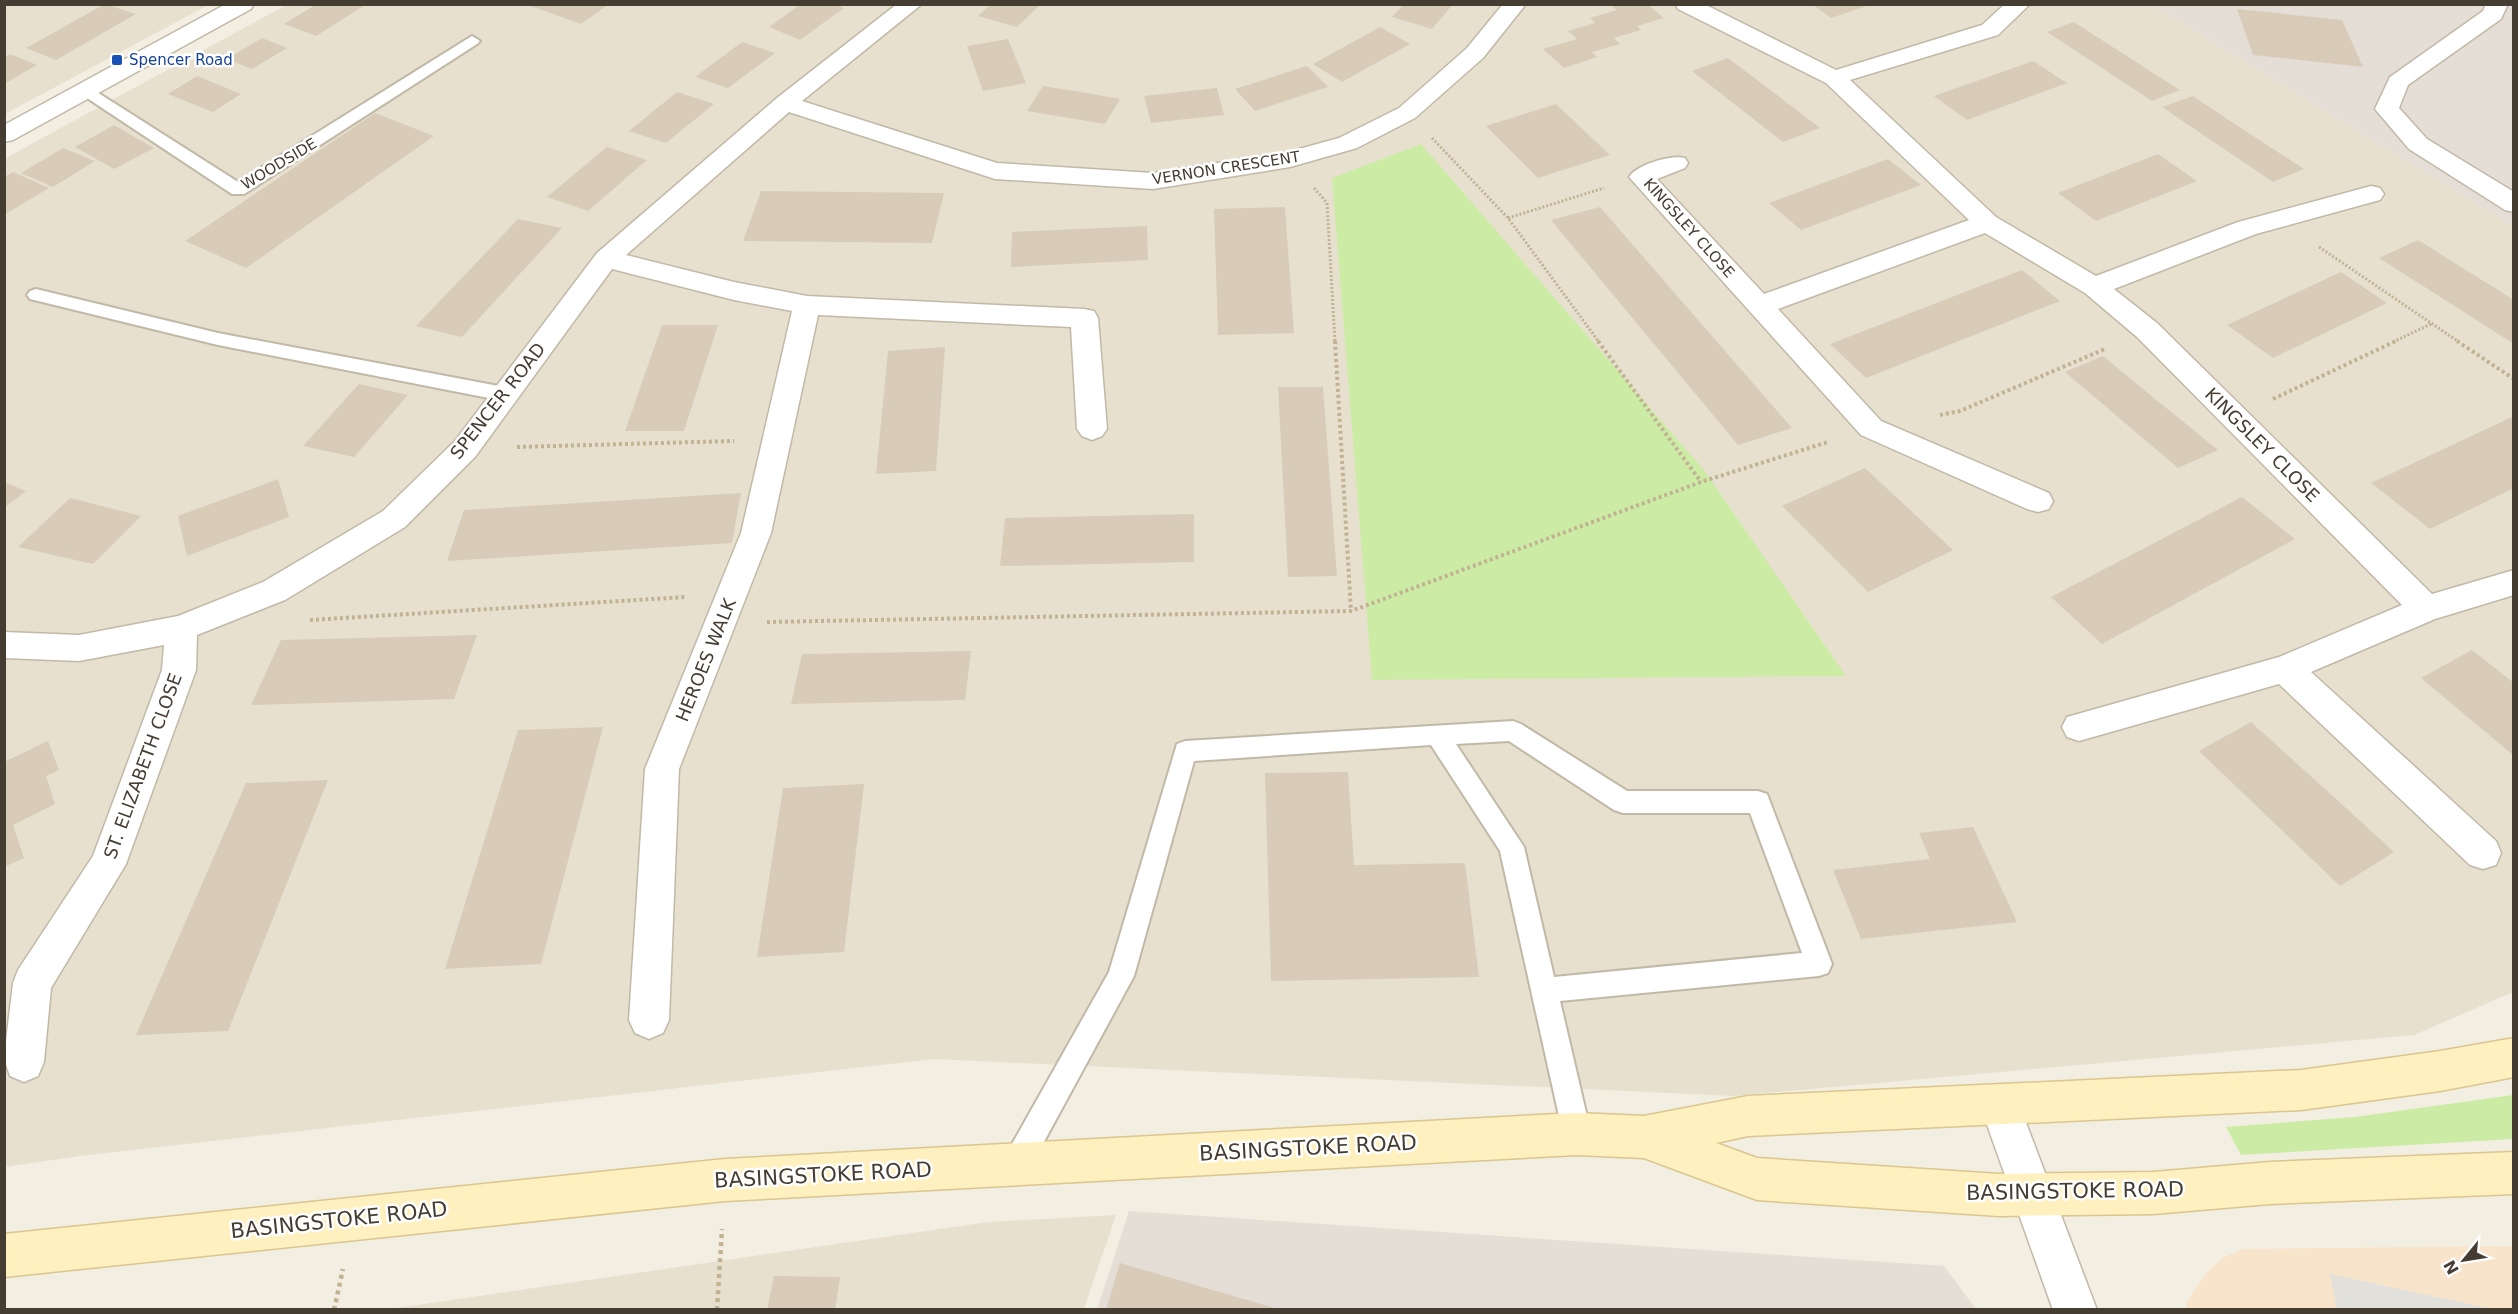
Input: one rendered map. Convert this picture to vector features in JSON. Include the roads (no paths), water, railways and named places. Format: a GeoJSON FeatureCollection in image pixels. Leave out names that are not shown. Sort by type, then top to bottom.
{"type":"FeatureCollection","features":[{"type":"Feature","properties":{"kind":"main road","name":"BASINGSTOKE ROAD"},"geometry":{"type":"LineString","coordinates":[[4,1256],[725,1180],[1576,1134],[1644,1137],[1748,1116],[2301,1090],[2440,1071],[2514,1057]]}},
{"type":"Feature","properties":{"kind":"main road","name":"BASINGSTOKE ROAD"},"geometry":{"type":"LineString","coordinates":[[1644,1137],[1757,1179],[1999,1195],[2152,1194],[2270,1183],[2514,1173]]}},
{"type":"Feature","properties":{"kind":"street"},"geometry":{"type":"LineString","coordinates":[[4,135],[243,4]]}},
{"type":"Feature","properties":{"kind":"street","name":"SPENCER ROAD"},"geometry":{"type":"LineString","coordinates":[[4,645],[79,648],[181,628],[274,591],[394,519],[465,449],[606,259],[785,103],[911,4]]}},
{"type":"Feature","properties":{"kind":"street","name":"VERNON CRESCENT"},"geometry":{"type":"LineString","coordinates":[[785,103],[995,171],[1154,181],[1290,159],[1348,143],[1407,113],[1475,52],[1515,4]]}},
{"type":"Feature","properties":{"kind":"street","name":"KINGSLEY CLOSE"},"geometry":{"type":"LineString","coordinates":[[1686,4],[1834,78],[1987,224],[2094,287],[2147,330],[2426,609]]}},
{"type":"Feature","properties":{"kind":"street"},"geometry":{"type":"LineString","coordinates":[[1834,78],[1990,30],[2019,4]]}},
{"type":"Feature","properties":{"kind":"street"},"geometry":{"type":"LineString","coordinates":[[2497,4],[2493,14],[2398,82],[2387,109],[2418,144],[2514,204]]}},
{"type":"Feature","properties":{"kind":"street","name":"KINGSLEY CLOSE"},"geometry":{"type":"LineString","coordinates":[[1676,163],[1641,177],[1871,428],[2038,501]]}},
{"type":"Feature","properties":{"kind":"street"},"geometry":{"type":"LineString","coordinates":[[2094,287],[2247,228],[2371,194]]}},
{"type":"Feature","properties":{"kind":"street"},"geometry":{"type":"LineString","coordinates":[[1759,306],[1987,224]]}},
{"type":"Feature","properties":{"kind":"street"},"geometry":{"type":"LineString","coordinates":[[606,259],[734,291],[807,305],[1084,318],[1092,429]]}},
{"type":"Feature","properties":{"kind":"street","name":"HEROES WALK"},"geometry":{"type":"LineString","coordinates":[[649,1020],[662,770],[756,533],[807,305]]}},
{"type":"Feature","properties":{"kind":"street"},"geometry":{"type":"LineString","coordinates":[[2079,727],[2285,669],[2426,609],[2514,582]]}},
{"type":"Feature","properties":{"kind":"street","name":"ST. ELIZABETH CLOSE"},"geometry":{"type":"LineString","coordinates":[[24,1062],[32,983],[108,864],[179,670],[181,628]]}},
{"type":"Feature","properties":{"kind":"street"},"geometry":{"type":"LineString","coordinates":[[2285,669],[2483,853]]}},
{"type":"Feature","properties":{"kind":"street"},"geometry":{"type":"LineString","coordinates":[[2000,1105],[2035,1195],[2075,1310]]}},
{"type":"Feature","properties":{"kind":"lane","name":"WOODSIDE"},"geometry":{"type":"LineString","coordinates":[[86,92],[238,190],[406,86],[472,41]]}},
{"type":"Feature","properties":{"kind":"lane"},"geometry":{"type":"LineString","coordinates":[[36,295],[218,339],[504,394]]}},
{"type":"Feature","properties":{"kind":"lane"},"geometry":{"type":"LineString","coordinates":[[1017,1163],[1121,976],[1185,751],[1513,731],[1623,802],[1758,802],[1819,964],[1546,990]]}},
{"type":"Feature","properties":{"kind":"lane"},"geometry":{"type":"LineString","coordinates":[[1437,735],[1512,847],[1546,990],[1576,1134]]}},
{"type":"Feature","properties":{"kind":"place","name":"Spencer Road"},"geometry":{"type":"Point","coordinates":[117,60]}}]}
